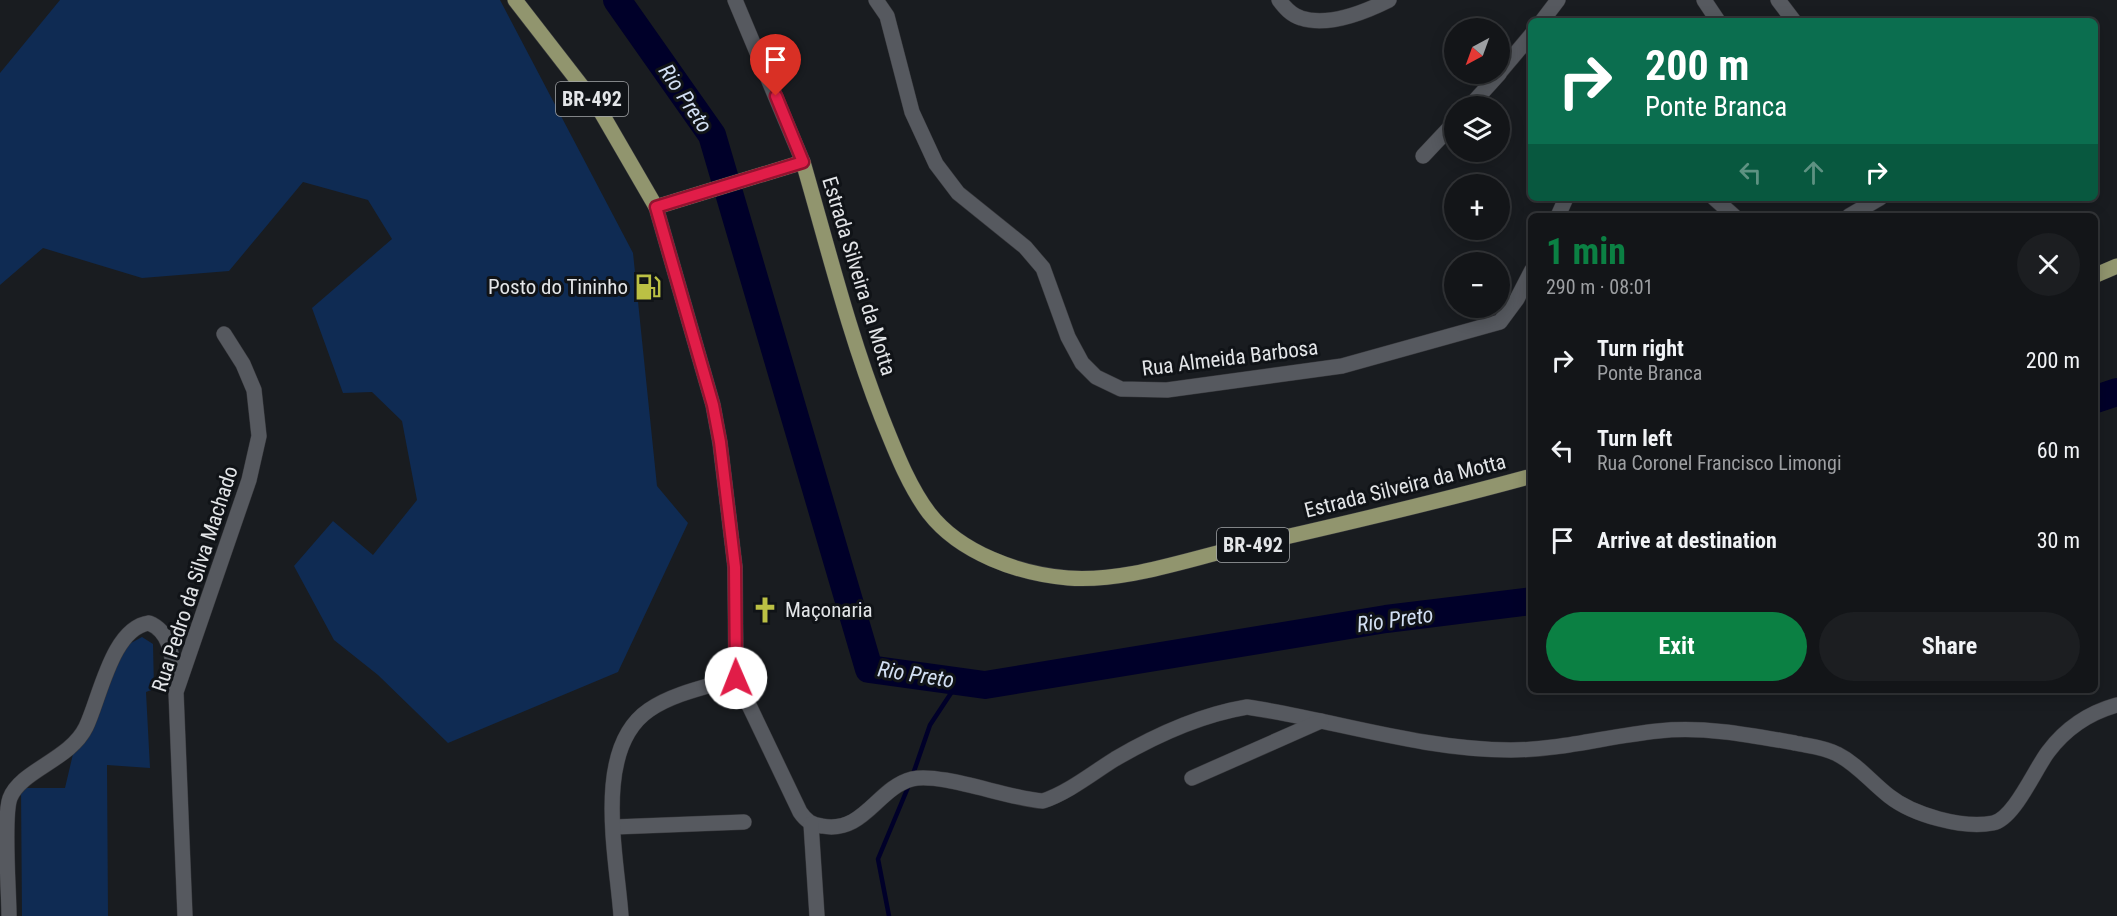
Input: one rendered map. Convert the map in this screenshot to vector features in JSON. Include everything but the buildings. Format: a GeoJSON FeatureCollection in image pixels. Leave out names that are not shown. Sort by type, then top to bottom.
{"type":"FeatureCollection","features":[{"type":"Feature","properties":{"kind":"main road","name":"BR-492"},"geometry":{"type":"LineString","coordinates":[[515,0],[598,107],[656,207]]}},
{"type":"Feature","properties":{"kind":"main road"},"geometry":{"type":"LineString","coordinates":[[656,207],[803,162]]}},
{"type":"Feature","properties":{"kind":"main road","name":"Estrada Silveira da Motta"},"geometry":{"type":"LineString","coordinates":[[803,162],[845,315],[884,422],[912,484],[932,516],[951,534],[975,550],[1017,569],[1069,578],[1124,575],[1406,509],[1528,477]]}},
{"type":"Feature","properties":{"kind":"main road"},"geometry":{"type":"LineString","coordinates":[[2098,274],[2117,266]]}},
{"type":"Feature","properties":{"kind":"street"},"geometry":{"type":"LineString","coordinates":[[735,0],[803,162]]}},
{"type":"Feature","properties":{"kind":"street","name":"Rua Almeida Barbosa"},"geometry":{"type":"LineString","coordinates":[[876,0],[887,16],[912,112],[936,164],[958,193],[1025,247],[1043,268],[1068,337],[1082,363],[1096,376],[1121,388],[1141,392],[1167,390],[1342,366],[1500,322],[1517,299],[1528,278]]}},
{"type":"Feature","properties":{"kind":"street"},"geometry":{"type":"LineString","coordinates":[[1279,0],[1289,12],[1300,18],[1314,20],[1368,11],[1389,0]]}},
{"type":"Feature","properties":{"kind":"street"},"geometry":{"type":"LineString","coordinates":[[1544,18],[1558,0]]}},
{"type":"Feature","properties":{"kind":"street"},"geometry":{"type":"LineString","coordinates":[[1704,0],[1716,18]]}},
{"type":"Feature","properties":{"kind":"street"},"geometry":{"type":"LineString","coordinates":[[1778,0],[1792,18]]}},
{"type":"Feature","properties":{"kind":"street"},"geometry":{"type":"LineString","coordinates":[[1510,60],[1528,39]]}},
{"type":"Feature","properties":{"kind":"street"},"geometry":{"type":"LineString","coordinates":[[1479,96],[1489,84]]}},
{"type":"Feature","properties":{"kind":"street"},"geometry":{"type":"LineString","coordinates":[[1423,156],[1444,134]]}},
{"type":"Feature","properties":{"kind":"street"},"geometry":{"type":"LineString","coordinates":[[1717,201],[1731,213]]}},
{"type":"Feature","properties":{"kind":"street"},"geometry":{"type":"LineString","coordinates":[[1854,213],[1875,201]]}},
{"type":"Feature","properties":{"kind":"street"},"geometry":{"type":"LineString","coordinates":[[656,207],[713,405],[720,442],[735,567],[736,678],[801,812],[811,824],[817,916]]}},
{"type":"Feature","properties":{"kind":"street","name":"Rua Pedro da Silva Machado"},"geometry":{"type":"LineString","coordinates":[[185,916],[176,693],[249,480],[259,436],[254,390],[243,364],[224,334]]}},
{"type":"Feature","properties":{"kind":"street"},"geometry":{"type":"LineString","coordinates":[[9,916],[10,799],[22,783],[77,742],[86,729],[113,657],[134,628],[149,623],[161,630],[169,645],[176,693]]}},
{"type":"Feature","properties":{"kind":"street"},"geometry":{"type":"LineString","coordinates":[[621,916],[614,827],[613,773],[624,738],[647,711],[667,700],[736,678]]}},
{"type":"Feature","properties":{"kind":"street"},"geometry":{"type":"LineString","coordinates":[[811,824],[831,828],[848,825],[858,820],[897,786],[920,777],[1043,801],[1058,796],[1141,745],[1192,720],[1247,707],[1468,748],[1509,750],[1564,747],[1656,731],[1684,729],[1766,738],[1826,749],[1855,766],[1899,803],[1954,821],[1978,825],[1996,823],[2008,814],[2048,752],[2078,721],[2095,711],[2117,705]]}},
{"type":"Feature","properties":{"kind":"street"},"geometry":{"type":"LineString","coordinates":[[1192,778],[1321,722]]}},
{"type":"Feature","properties":{"kind":"street"},"geometry":{"type":"LineString","coordinates":[[614,827],[744,822]]}},
{"type":"Feature","properties":{"kind":"shaded area"},"geometry":{"type":"Polygon","coordinates":[[[60,0],[500,0],[633,253],[657,486],[688,523],[618,672],[448,743],[378,675],[334,640],[294,566],[333,521],[373,555],[417,500],[402,421],[372,392],[343,393],[312,308],[392,239],[368,200],[303,182],[229,271],[142,278],[43,248],[0,285],[0,73],[60,0]]]}},
{"type":"Feature","properties":{"kind":"shaded area"},"geometry":{"type":"Polygon","coordinates":[[[142,637],[153,644],[154,689],[146,692],[150,768],[107,765],[108,916],[22,916],[21,788],[65,788],[73,754],[120,649],[142,637]]]}},
{"type":"Feature","properties":{"kind":"waterway","name":"Rio Preto"},"geometry":{"type":"LineString","coordinates":[[617,0],[712,135],[869,669],[985,685],[1386,619],[1528,601]]}},
{"type":"Feature","properties":{"kind":"waterway","name":"Rio Preto"},"geometry":{"type":"LineString","coordinates":[[2098,398],[2117,392]]}},
{"type":"Feature","properties":{"kind":"waterway"},"geometry":{"type":"LineString","coordinates":[[912,777],[930,725],[959,681]]}},
{"type":"Feature","properties":{"kind":"waterway"},"geometry":{"type":"LineString","coordinates":[[889,916],[878,859],[909,785]]}},
{"type":"Feature","properties":{"kind":"place","name":"Posto do Tininho"},"geometry":{"type":"Point","coordinates":[648,287]}},
{"type":"Feature","properties":{"kind":"place","name":"Maçonaria"},"geometry":{"type":"Point","coordinates":[765,610]}},
{"type":"Feature","properties":{"kind":"route"},"geometry":{"type":"LineString","coordinates":[[736,678],[735,567],[720,442],[713,405],[656,207],[803,162],[776,96]]}}]}
